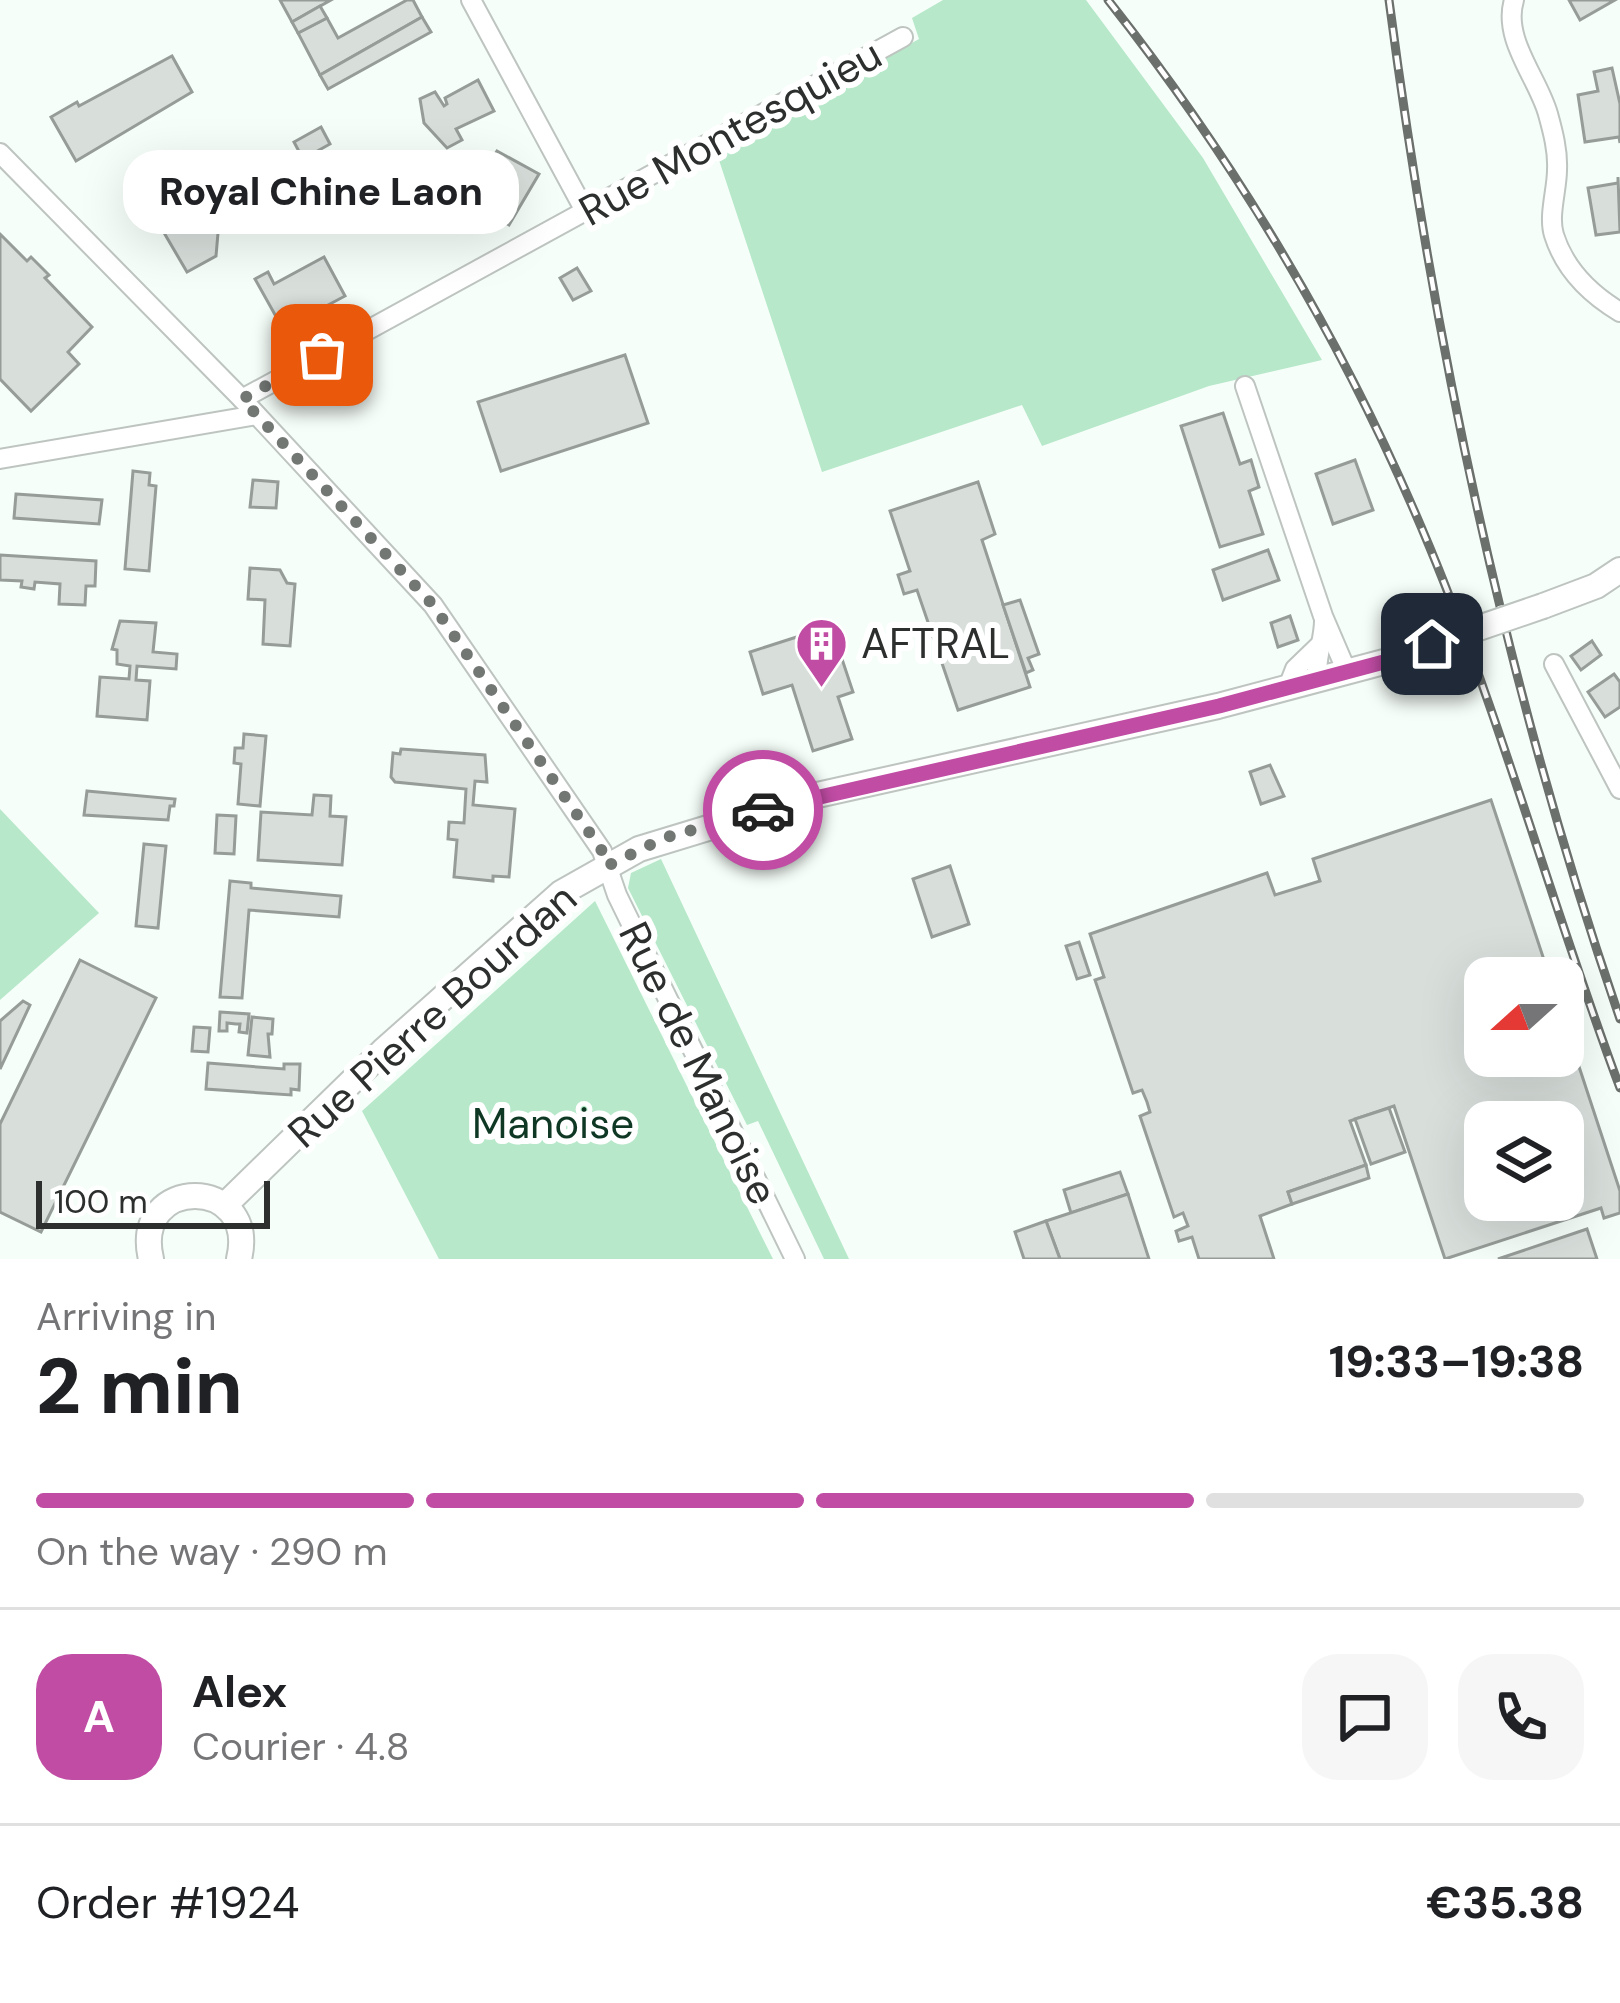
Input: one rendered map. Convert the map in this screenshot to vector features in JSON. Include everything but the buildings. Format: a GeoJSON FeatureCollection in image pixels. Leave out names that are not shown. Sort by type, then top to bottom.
{"type":"FeatureCollection","features":[{"type":"Feature","properties":{"kind":"street"},"geometry":{"type":"LineString","coordinates":[[471,0],[585,211]]}},
{"type":"Feature","properties":{"kind":"street"},"geometry":{"type":"LineString","coordinates":[[1514,0],[1510,14],[1519,50],[1542,93],[1554,137],[1557,168],[1552,230],[1564,260],[1581,283],[1620,312]]}},
{"type":"Feature","properties":{"kind":"street","name":"Rue Montesquieu"},"geometry":{"type":"LineString","coordinates":[[242,399],[902,38]]}},
{"type":"Feature","properties":{"kind":"street","name":"Rue de Manoise"},"geometry":{"type":"LineString","coordinates":[[0,153],[242,399],[433,605],[602,851],[616,895],[795,1259]]}},
{"type":"Feature","properties":{"kind":"street"},"geometry":{"type":"LineString","coordinates":[[1245,386],[1347,672]]}},
{"type":"Feature","properties":{"kind":"street"},"geometry":{"type":"LineString","coordinates":[[0,459],[256,415]]}},
{"type":"Feature","properties":{"kind":"street","name":"Rue Pierre Bourdan"},"geometry":{"type":"LineString","coordinates":[[225,1205],[400,1035],[561,893],[664,838],[812,796],[1219,706],[1347,672],[1543,606],[1596,586],[1620,571]]}},
{"type":"Feature","properties":{"kind":"street"},"geometry":{"type":"LineString","coordinates":[[1318,679],[1315,668],[1324,641],[1324,616]]}},
{"type":"Feature","properties":{"kind":"street"},"geometry":{"type":"LineString","coordinates":[[1288,687],[1295,669],[1324,641]]}},
{"type":"Feature","properties":{"kind":"street"},"geometry":{"type":"LineString","coordinates":[[1554,664],[1620,789]]}},
{"type":"Feature","properties":{"kind":"street"},"geometry":{"type":"LineString","coordinates":[[151,1259],[153,1220],[170,1202],[201,1195],[225,1205],[241,1228],[239,1259]]}},
{"type":"Feature","properties":{"kind":"green space"},"geometry":{"type":"Polygon","coordinates":[[[943,0],[1086,0],[1203,158],[1322,360],[1209,386],[1042,446],[1022,405],[822,472],[716,151],[919,39],[912,18],[943,0]]]}},
{"type":"Feature","properties":{"kind":"green space"},"geometry":{"type":"Polygon","coordinates":[[[0,809],[99,913],[0,1000],[0,809]]]}},
{"type":"Feature","properties":{"kind":"green space"},"geometry":{"type":"Polygon","coordinates":[[[661,859],[849,1259],[824,1259],[758,1121],[747,1125],[628,888],[631,873],[661,859]]]}},
{"type":"Feature","properties":{"kind":"green space","name":"Manoise"},"geometry":{"type":"Polygon","coordinates":[[[595,901],[773,1259],[439,1259],[362,1111],[595,901]]]}},
{"type":"Feature","properties":{"kind":"railway"},"geometry":{"type":"LineString","coordinates":[[1108,0],[1202,128],[1288,263],[1398,475],[1481,682],[1620,1088]]}},
{"type":"Feature","properties":{"kind":"railway"},"geometry":{"type":"LineString","coordinates":[[1389,0],[1428,259],[1479,515],[1542,769],[1620,1019]]}},
{"type":"Feature","properties":{"kind":"way so far"},"geometry":{"type":"LineString","coordinates":[[322,355],[242,399],[433,605],[602,851],[607,866],[664,838],[763,810]]}},
{"type":"Feature","properties":{"kind":"place","name":"Royal Chine Laon"},"geometry":{"type":"Point","coordinates":[322,355]}},
{"type":"Feature","properties":{"kind":"place","name":"AFTRAL"},"geometry":{"type":"Point","coordinates":[822,689]}},
{"type":"Feature","properties":{"kind":"route"},"geometry":{"type":"LineString","coordinates":[[763,810],[1219,706],[1395,659],[1432,644]]}}]}
